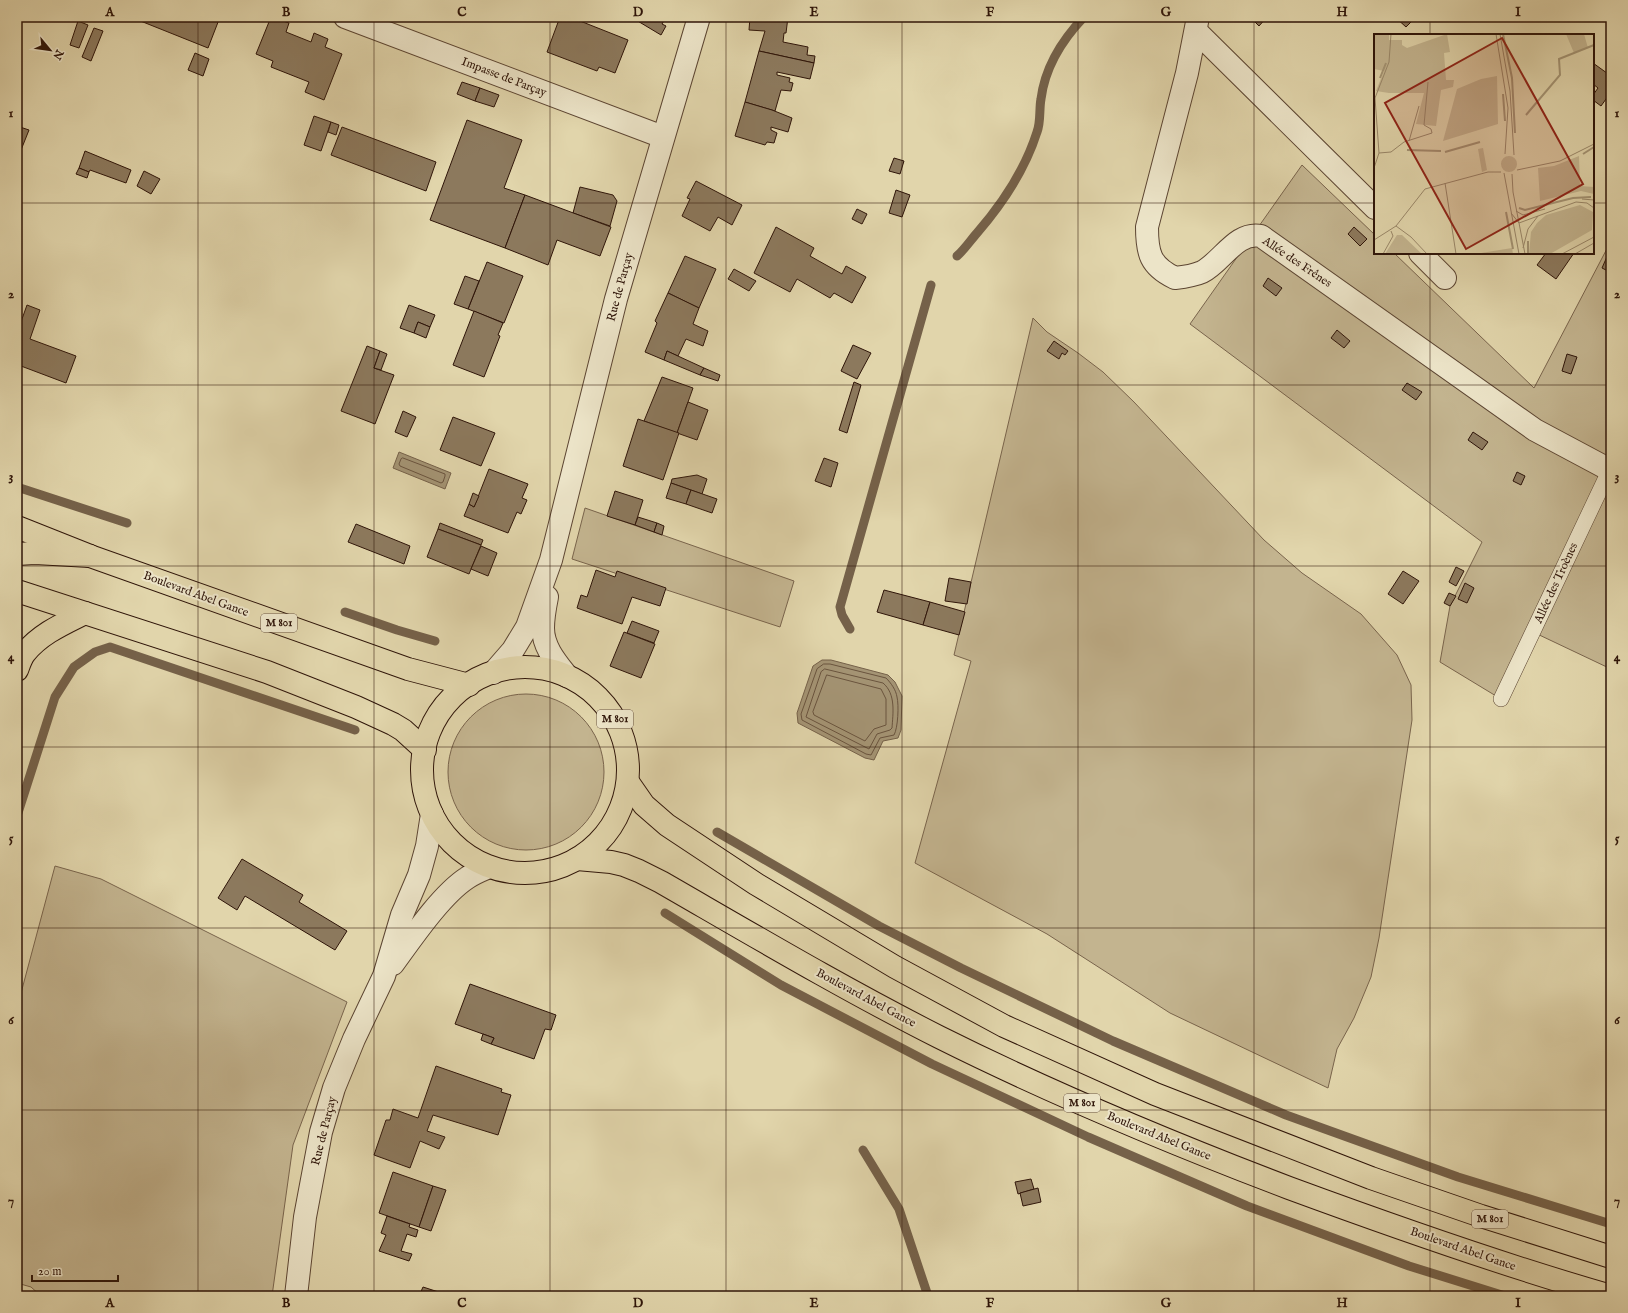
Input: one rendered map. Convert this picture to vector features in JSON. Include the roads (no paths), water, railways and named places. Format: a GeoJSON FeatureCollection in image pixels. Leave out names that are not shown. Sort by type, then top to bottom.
{"type":"FeatureCollection","features":[{"type":"Feature","properties":{"kind":"main road","name":"Boulevard Abel Gance"},"geometry":{"type":"LineString","coordinates":[[17,528],[90,556],[408,669],[469,685]]}},
{"type":"Feature","properties":{"kind":"main road"},"geometry":{"type":"LineString","coordinates":[[17,554],[35,553],[90,556]]}},
{"type":"Feature","properties":{"kind":"main road"},"geometry":{"type":"LineString","coordinates":[[17,591],[267,672],[356,707],[393,724],[403,730],[425,750]]}},
{"type":"Feature","properties":{"kind":"main road"},"geometry":{"type":"LineString","coordinates":[[17,670],[24,654],[39,639],[59,626],[85,613]]}},
{"type":"Feature","properties":{"kind":"main road","name":"M 801"},"geometry":{"type":"LineString","coordinates":[[511,668],[530,668],[549,670],[567,676],[594,694],[615,719],[622,734],[628,766],[628,782],[623,801],[613,824],[593,848],[577,859],[557,868],[536,873],[520,873],[490,867],[462,851],[450,841],[432,814],[427,799],[423,767],[429,735],[436,720],[456,695],[469,685],[493,673],[511,668]]}},
{"type":"Feature","properties":{"kind":"main road","name":"M 801"},"geometry":{"type":"LineString","coordinates":[[628,782],[644,805],[667,826],[756,884],[895,967],[1004,1026],[1154,1094],[1371,1178],[1495,1221],[1611,1257]]}},
{"type":"Feature","properties":{"kind":"main road","name":"Boulevard Abel Gance"},"geometry":{"type":"LineString","coordinates":[[577,859],[611,862],[639,870],[814,970],[939,1037],[1139,1129],[1358,1213],[1532,1272],[1611,1296]]}},
{"type":"Feature","properties":{"kind":"street","name":"Impasse de Parçay"},"geometry":{"type":"LineString","coordinates":[[345,17],[663,137]]}},
{"type":"Feature","properties":{"kind":"street","name":"Rue de Parçay"},"geometry":{"type":"LineString","coordinates":[[493,673],[513,650],[527,627],[551,560],[616,299],[699,17]]}},
{"type":"Feature","properties":{"kind":"street"},"geometry":{"type":"LineString","coordinates":[[1197,24],[1374,207]]}},
{"type":"Feature","properties":{"kind":"street","name":"Allée des Frênes"},"geometry":{"type":"LineString","coordinates":[[1197,24],[1187,73],[1147,227],[1147,244],[1153,262],[1162,272],[1175,278],[1202,272],[1215,263],[1245,237],[1253,235],[1261,236],[1535,430],[1610,469]]}},
{"type":"Feature","properties":{"kind":"street"},"geometry":{"type":"LineString","coordinates":[[1421,254],[1445,278]]}},
{"type":"Feature","properties":{"kind":"street","name":"Rue de Parçay"},"geometry":{"type":"LineString","coordinates":[[551,560],[543,629],[546,645],[554,659],[567,676]]}},
{"type":"Feature","properties":{"kind":"street","name":"Rue de Parçay"},"geometry":{"type":"LineString","coordinates":[[296,1296],[305,1217],[321,1132],[334,1088],[354,1039],[384,976],[402,915],[419,874],[427,846],[432,814]]}},
{"type":"Feature","properties":{"kind":"street","name":"Rue de Parçay"},"geometry":{"type":"LineString","coordinates":[[384,976],[421,926],[450,893],[466,878],[490,867]]}},
{"type":"Feature","properties":{"kind":"lane","name":"Allée des Troènes"},"geometry":{"type":"LineString","coordinates":[[1501,699],[1610,469]]}},
{"type":"Feature","properties":{"kind":"water"},"geometry":{"type":"Polygon","coordinates":[[[399,452],[451,473],[445,489],[393,468],[399,452]]]}},
{"type":"Feature","properties":{"kind":"water"},"geometry":{"type":"Polygon","coordinates":[[[822,660],[831,660],[888,675],[895,682],[902,696],[901,730],[898,738],[883,741],[874,760],[865,758],[798,723],[797,713],[813,666],[822,660]]]}},
{"type":"Feature","properties":{"kind":"waterway"},"geometry":{"type":"LineString","coordinates":[[957,256],[987,222],[1020,173],[1038,128],[1040,103],[1046,76],[1062,45],[1084,17]]}},
{"type":"Feature","properties":{"kind":"waterway"},"geometry":{"type":"LineString","coordinates":[[850,629],[842,615],[840,607],[931,285]]}},
{"type":"Feature","properties":{"kind":"waterway"},"geometry":{"type":"LineString","coordinates":[[17,487],[127,523]]}},
{"type":"Feature","properties":{"kind":"waterway"},"geometry":{"type":"LineString","coordinates":[[345,612],[435,641]]}},
{"type":"Feature","properties":{"kind":"waterway"},"geometry":{"type":"LineString","coordinates":[[17,816],[55,697],[74,667],[95,652],[110,647],[355,730]]}},
{"type":"Feature","properties":{"kind":"waterway"},"geometry":{"type":"LineString","coordinates":[[717,832],[879,926],[961,968],[1113,1041],[1286,1115],[1458,1177],[1611,1224]]}},
{"type":"Feature","properties":{"kind":"waterway"},"geometry":{"type":"LineString","coordinates":[[665,913],[781,985],[932,1064],[1088,1137],[1247,1206],[1409,1266],[1505,1296]]}},
{"type":"Feature","properties":{"kind":"waterway"},"geometry":{"type":"LineString","coordinates":[[863,1150],[899,1209],[928,1296]]}}]}
